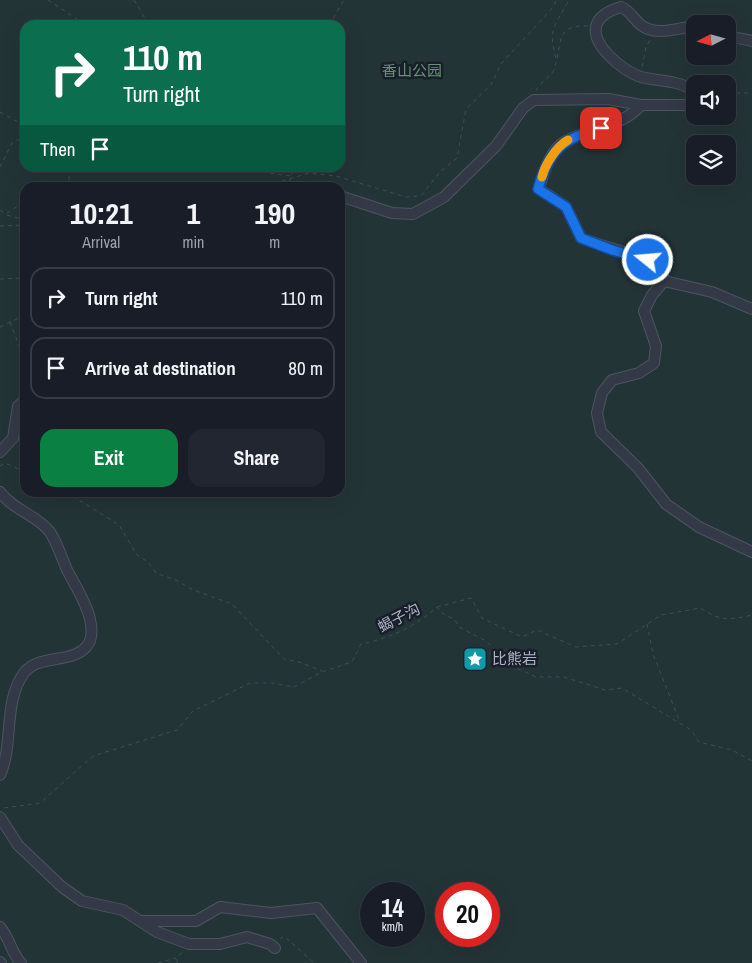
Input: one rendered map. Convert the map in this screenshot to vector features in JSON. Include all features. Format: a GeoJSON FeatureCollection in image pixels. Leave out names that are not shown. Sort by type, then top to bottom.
{"type":"FeatureCollection","features":[{"type":"Feature","properties":{"kind":"lane"},"geometry":{"type":"LineString","coordinates":[[686,27],[652,31],[641,26],[630,11],[621,6],[606,12],[596,24],[595,30],[597,41],[605,53],[638,76],[686,87]]}},
{"type":"Feature","properties":{"kind":"lane"},"geometry":{"type":"LineString","coordinates":[[736,38],[752,42]]}},
{"type":"Feature","properties":{"kind":"lane"},"geometry":{"type":"LineString","coordinates":[[345,198],[392,213],[413,214],[444,197],[496,146],[523,108],[534,100],[608,99],[641,105],[686,105]]}},
{"type":"Feature","properties":{"kind":"lane"},"geometry":{"type":"LineString","coordinates":[[641,105],[632,115],[615,124],[586,132],[562,143],[544,170],[538,189],[566,207],[581,238],[612,250],[636,255],[660,265],[664,281]]}},
{"type":"Feature","properties":{"kind":"lane"},"geometry":{"type":"LineString","coordinates":[[664,281],[712,292],[752,308]]}},
{"type":"Feature","properties":{"kind":"lane"},"geometry":{"type":"LineString","coordinates":[[664,281],[652,295],[644,311],[656,346],[654,363],[639,373],[612,380],[602,392],[597,413],[601,432],[638,468],[666,504],[699,527],[752,552]]}},
{"type":"Feature","properties":{"kind":"lane"},"geometry":{"type":"LineString","coordinates":[[0,452],[13,438],[18,406],[20,404]]}},
{"type":"Feature","properties":{"kind":"lane"},"geometry":{"type":"LineString","coordinates":[[0,492],[8,504],[28,514],[49,532],[90,617],[92,633],[88,646],[78,655],[38,664],[25,671],[17,686],[11,711],[7,759],[0,775]]}},
{"type":"Feature","properties":{"kind":"lane"},"geometry":{"type":"LineString","coordinates":[[0,817],[18,845],[62,886],[82,900],[122,910],[157,932],[189,944],[220,944],[247,937],[273,946]]}},
{"type":"Feature","properties":{"kind":"lane"},"geometry":{"type":"LineString","coordinates":[[140,921],[196,921],[220,908],[271,913],[317,908],[361,963]]}},
{"type":"Feature","properties":{"kind":"lane"},"geometry":{"type":"LineString","coordinates":[[0,927],[8,936],[15,957],[21,963]]}},
{"type":"Feature","properties":{"kind":"path"},"geometry":{"type":"LineString","coordinates":[[48,0],[78,20]]}},
{"type":"Feature","properties":{"kind":"path"},"geometry":{"type":"LineString","coordinates":[[134,0],[144,20]]}},
{"type":"Feature","properties":{"kind":"path"},"geometry":{"type":"LineString","coordinates":[[332,20],[344,0]]}},
{"type":"Feature","properties":{"kind":"path"},"geometry":{"type":"LineString","coordinates":[[279,182],[292,176],[308,173],[336,176],[406,197],[421,196],[440,172],[457,158],[466,109],[491,85],[501,64],[554,6],[556,0]]}},
{"type":"Feature","properties":{"kind":"path"},"geometry":{"type":"LineString","coordinates":[[556,59],[551,41],[554,26],[569,0]]}},
{"type":"Feature","properties":{"kind":"path"},"geometry":{"type":"LineString","coordinates":[[534,100],[538,87],[554,71],[559,44],[565,30],[574,25],[589,26],[595,30]]}},
{"type":"Feature","properties":{"kind":"path"},"geometry":{"type":"LineString","coordinates":[[638,76],[644,61],[646,47],[653,36]]}},
{"type":"Feature","properties":{"kind":"path"},"geometry":{"type":"LineString","coordinates":[[736,93],[752,93]]}},
{"type":"Feature","properties":{"kind":"path"},"geometry":{"type":"LineString","coordinates":[[0,112],[20,122]]}},
{"type":"Feature","properties":{"kind":"path"},"geometry":{"type":"LineString","coordinates":[[0,167],[12,143],[20,139]]}},
{"type":"Feature","properties":{"kind":"path"},"geometry":{"type":"LineString","coordinates":[[261,172],[292,176]]}},
{"type":"Feature","properties":{"kind":"path"},"geometry":{"type":"LineString","coordinates":[[288,182],[292,172]]}},
{"type":"Feature","properties":{"kind":"path"},"geometry":{"type":"LineString","coordinates":[[6,214],[20,204]]}},
{"type":"Feature","properties":{"kind":"path"},"geometry":{"type":"LineString","coordinates":[[0,210],[20,218]]}},
{"type":"Feature","properties":{"kind":"path"},"geometry":{"type":"LineString","coordinates":[[0,226],[20,225]]}},
{"type":"Feature","properties":{"kind":"path"},"geometry":{"type":"LineString","coordinates":[[0,279],[20,278]]}},
{"type":"Feature","properties":{"kind":"path"},"geometry":{"type":"LineString","coordinates":[[0,327],[20,317]]}},
{"type":"Feature","properties":{"kind":"path"},"geometry":{"type":"LineString","coordinates":[[10,322],[20,348]]}},
{"type":"Feature","properties":{"kind":"path"},"geometry":{"type":"LineString","coordinates":[[0,466],[5,463],[20,470]]}},
{"type":"Feature","properties":{"kind":"path"},"geometry":{"type":"LineString","coordinates":[[74,497],[119,525],[138,555],[148,562],[156,573],[178,581],[219,601],[232,604],[284,659],[299,662],[322,672]]}},
{"type":"Feature","properties":{"kind":"path"},"geometry":{"type":"LineString","coordinates":[[437,606],[471,598],[482,618],[522,637],[537,630],[576,646],[617,644],[661,614],[701,608],[716,618],[735,619],[752,615]]}},
{"type":"Feature","properties":{"kind":"path","name":"蝎子沟"},"geometry":{"type":"LineString","coordinates":[[0,812],[4,807],[40,803],[93,756],[177,730],[193,711],[232,690],[250,683],[272,683],[294,687],[322,672],[352,662],[361,644],[390,638],[426,617],[437,606],[442,613],[455,620],[459,628],[486,641],[512,666],[536,677],[564,677],[605,690],[622,688],[691,730],[699,742],[732,750],[752,761]]}},
{"type":"Feature","properties":{"kind":"path"},"geometry":{"type":"LineString","coordinates":[[647,624],[653,654],[665,680],[680,723]]}},
{"type":"Feature","properties":{"kind":"path"},"geometry":{"type":"LineString","coordinates":[[273,946],[284,936],[314,963]]}},
{"type":"Feature","properties":{"kind":"path"},"geometry":{"type":"LineString","coordinates":[[158,963],[177,958],[189,944]]}},
{"type":"Feature","properties":{"kind":"path"},"geometry":{"type":"LineString","coordinates":[[177,958],[177,963]]}},
{"type":"Feature","properties":{"kind":"green space","name":"香山公园"},"geometry":{"type":"Polygon","coordinates":[[[0,0],[752,0],[752,963],[0,963],[0,0]]]}},
{"type":"Feature","properties":{"kind":"slow traffic"},"geometry":{"type":"LineString","coordinates":[[542,177],[544,170],[562,143],[568,140]]}},
{"type":"Feature","properties":{"kind":"place","name":"比熊岩"},"geometry":{"type":"Point","coordinates":[475,659]}},
{"type":"Feature","properties":{"kind":"route"},"geometry":{"type":"LineString","coordinates":[[601,128],[586,132],[562,143],[544,170],[538,189],[566,207],[581,238],[612,250],[636,255],[648,260]]}}]}
